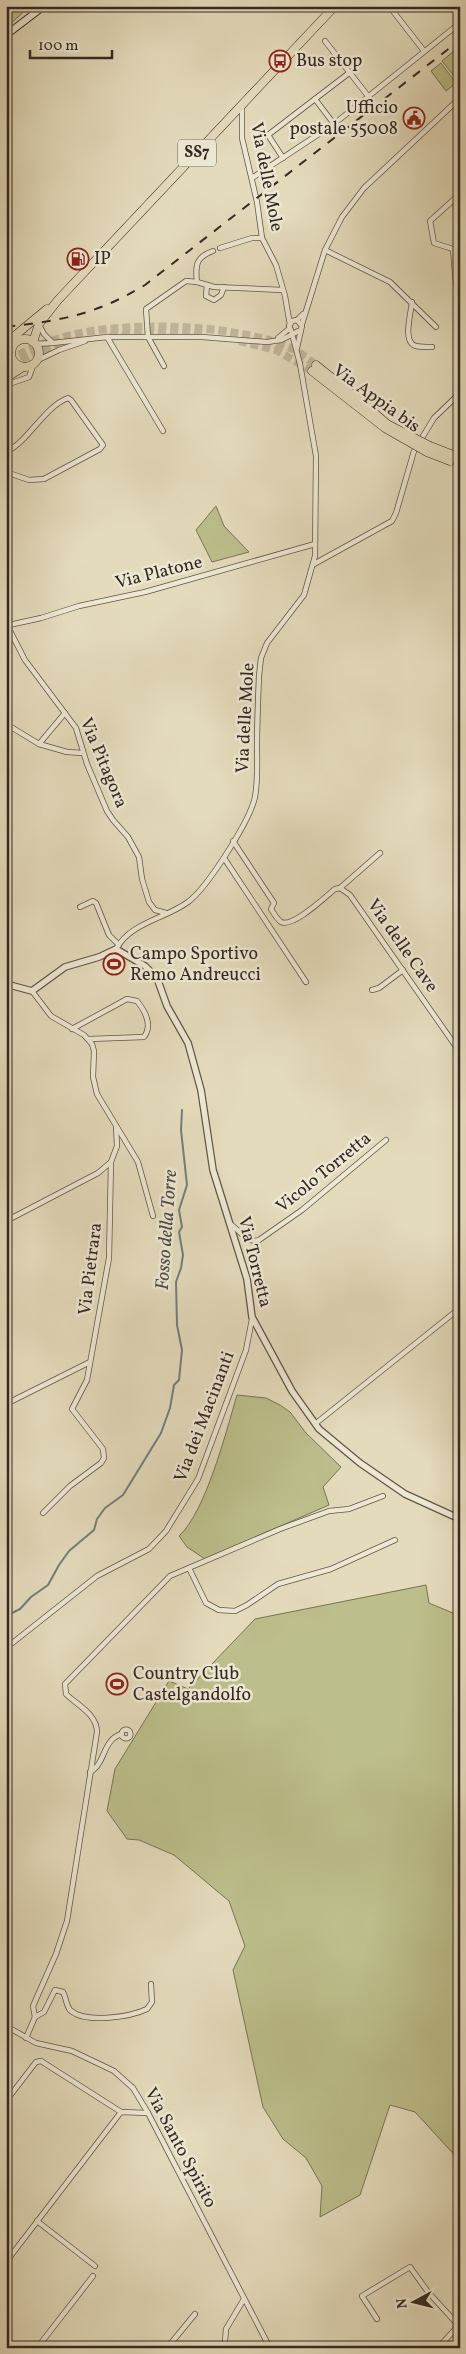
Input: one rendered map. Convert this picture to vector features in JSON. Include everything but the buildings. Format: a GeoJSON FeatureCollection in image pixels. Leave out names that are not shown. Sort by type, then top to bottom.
{"type":"FeatureCollection","features":[{"type":"Feature","properties":{"kind":"main road"},"geometry":{"type":"LineString","coordinates":[[6,35],[44,6]]}},
{"type":"Feature","properties":{"kind":"main road","name":"SS7"},"geometry":{"type":"LineString","coordinates":[[34,343],[39,324],[58,300],[335,6]]}},
{"type":"Feature","properties":{"kind":"main road","name":"SS7"},"geometry":{"type":"LineString","coordinates":[[10,347],[21,330],[58,300]]}},
{"type":"Feature","properties":{"kind":"main road"},"geometry":{"type":"LineString","coordinates":[[6,378],[35,362],[38,352],[34,343],[22,340],[10,347],[13,360],[24,367]]}},
{"type":"Feature","properties":{"kind":"main road","name":"Via Appia bis"},"geometry":{"type":"LineString","coordinates":[[314,368],[385,428],[428,449],[452,458]]}},
{"type":"Feature","properties":{"kind":"street"},"geometry":{"type":"LineString","coordinates":[[389,6],[424,52]]}},
{"type":"Feature","properties":{"kind":"street"},"geometry":{"type":"LineString","coordinates":[[252,178],[334,124],[460,23]]}},
{"type":"Feature","properties":{"kind":"street"},"geometry":{"type":"LineString","coordinates":[[325,41],[368,96]]}},
{"type":"Feature","properties":{"kind":"street"},"geometry":{"type":"LineString","coordinates":[[284,158],[268,135],[349,72]]}},
{"type":"Feature","properties":{"kind":"street"},"geometry":{"type":"LineString","coordinates":[[272,341],[302,324],[325,250],[336,226],[356,197],[460,98]]}},
{"type":"Feature","properties":{"kind":"street"},"geometry":{"type":"LineString","coordinates":[[315,99],[334,124]]}},
{"type":"Feature","properties":{"kind":"street","name":"Via delle Mole"},"geometry":{"type":"LineString","coordinates":[[242,106],[241,133],[252,178],[262,238],[274,260],[283,290],[297,355]]}},
{"type":"Feature","properties":{"kind":"street"},"geometry":{"type":"LineString","coordinates":[[459,197],[430,221],[434,242],[453,249],[456,284],[460,290]]}},
{"type":"Feature","properties":{"kind":"street"},"geometry":{"type":"LineString","coordinates":[[220,248],[252,238],[262,238]]}},
{"type":"Feature","properties":{"kind":"street"},"geometry":{"type":"LineString","coordinates":[[325,250],[383,277],[412,302],[436,327]]}},
{"type":"Feature","properties":{"kind":"street"},"geometry":{"type":"LineString","coordinates":[[197,282],[196,267],[198,259],[203,254],[213,251]]}},
{"type":"Feature","properties":{"kind":"street"},"geometry":{"type":"LineString","coordinates":[[164,366],[148,337],[146,309],[186,281],[197,282],[207,286],[283,290]]}},
{"type":"Feature","properties":{"kind":"street"},"geometry":{"type":"LineString","coordinates":[[207,286],[206,296],[214,300],[221,294],[224,287]]}},
{"type":"Feature","properties":{"kind":"street"},"geometry":{"type":"LineString","coordinates":[[412,302],[408,337],[410,342],[415,346],[432,347]]}},
{"type":"Feature","properties":{"kind":"street"},"geometry":{"type":"LineString","coordinates":[[281,340],[293,330],[296,320],[306,308]]}},
{"type":"Feature","properties":{"kind":"street","name":"Via delle Mole"},"geometry":{"type":"LineString","coordinates":[[288,309],[296,320],[302,324]]}},
{"type":"Feature","properties":{"kind":"street"},"geometry":{"type":"LineString","coordinates":[[39,324],[44,334],[53,343]]}},
{"type":"Feature","properties":{"kind":"street","name":"Via delle Mole"},"geometry":{"type":"LineString","coordinates":[[117,947],[135,930],[194,898],[224,858],[250,810],[256,792],[261,658],[270,638],[304,595],[314,564],[316,456],[293,330]]}},
{"type":"Feature","properties":{"kind":"street"},"geometry":{"type":"LineString","coordinates":[[107,337],[163,431]]}},
{"type":"Feature","properties":{"kind":"street"},"geometry":{"type":"LineString","coordinates":[[34,343],[53,343],[107,337],[148,337],[288,340],[295,344]]}},
{"type":"Feature","properties":{"kind":"street"},"geometry":{"type":"LineString","coordinates":[[6,385],[28,378],[31,375],[35,362],[58,350],[90,339]]}},
{"type":"Feature","properties":{"kind":"street"},"geometry":{"type":"LineString","coordinates":[[24,367],[31,375]]}},
{"type":"Feature","properties":{"kind":"street"},"geometry":{"type":"LineString","coordinates":[[314,564],[392,521],[414,451],[434,418],[460,393]]}},
{"type":"Feature","properties":{"kind":"street"},"geometry":{"type":"LineString","coordinates":[[6,452],[18,445],[37,424],[68,398],[72,400],[103,445],[100,449],[44,479],[29,480],[6,472]]}},
{"type":"Feature","properties":{"kind":"street","name":"Via Platone"},"geometry":{"type":"LineString","coordinates":[[8,624],[41,618],[79,606],[145,592],[315,544]]}},
{"type":"Feature","properties":{"kind":"street","name":"Via Pitagora"},"geometry":{"type":"LineString","coordinates":[[8,624],[26,660],[77,731],[83,753],[110,816],[128,837],[138,855],[142,882],[151,905],[156,911],[166,913]]}},
{"type":"Feature","properties":{"kind":"street"},"geometry":{"type":"LineString","coordinates":[[39,744],[65,713]]}},
{"type":"Feature","properties":{"kind":"street"},"geometry":{"type":"LineString","coordinates":[[6,724],[39,744],[65,752],[83,753]]}},
{"type":"Feature","properties":{"kind":"street"},"geometry":{"type":"LineString","coordinates":[[233,841],[274,903],[271,909],[281,922],[287,923],[294,921],[340,888],[380,853]]}},
{"type":"Feature","properties":{"kind":"street"},"geometry":{"type":"LineString","coordinates":[[224,858],[306,982]]}},
{"type":"Feature","properties":{"kind":"street","name":"Via delle Cave"},"geometry":{"type":"LineString","coordinates":[[340,888],[350,895],[457,1048]]}},
{"type":"Feature","properties":{"kind":"street"},"geometry":{"type":"LineString","coordinates":[[32,992],[65,967],[99,957],[117,947],[110,937],[95,902],[80,907]]}},
{"type":"Feature","properties":{"kind":"street","name":"Via Torretta"},"geometry":{"type":"LineString","coordinates":[[117,947],[145,966],[157,978],[167,1006],[188,1043],[201,1090],[211,1162],[247,1279],[252,1317],[286,1382],[315,1424],[341,1448],[392,1486],[460,1519]]}},
{"type":"Feature","properties":{"kind":"street"},"geometry":{"type":"LineString","coordinates":[[372,990],[379,988],[403,970]]}},
{"type":"Feature","properties":{"kind":"street"},"geometry":{"type":"LineString","coordinates":[[6,984],[32,992],[46,1012],[72,1029],[89,1039],[144,1037],[149,1028],[147,1018],[137,1001],[128,999],[72,1029]]}},
{"type":"Feature","properties":{"kind":"street"},"geometry":{"type":"LineString","coordinates":[[89,1039],[94,1050],[94,1077],[97,1094],[138,1162],[153,1216]]}},
{"type":"Feature","properties":{"kind":"street","name":"Via Pietrara"},"geometry":{"type":"LineString","coordinates":[[43,1513],[68,1487],[95,1468],[104,1458],[102,1448],[72,1410],[85,1386],[110,1248],[111,1162],[117,1146],[116,1126]]}},
{"type":"Feature","properties":{"kind":"street","name":"Vicolo Torretta"},"geometry":{"type":"LineString","coordinates":[[230,1224],[249,1240],[256,1241],[261,1239],[312,1202],[386,1140]]}},
{"type":"Feature","properties":{"kind":"street"},"geometry":{"type":"LineString","coordinates":[[6,1221],[98,1173],[111,1162]]}},
{"type":"Feature","properties":{"kind":"street"},"geometry":{"type":"LineString","coordinates":[[315,1424],[460,1308]]}},
{"type":"Feature","properties":{"kind":"street","name":"Via dei Macinanti"},"geometry":{"type":"LineString","coordinates":[[6,1648],[97,1576],[149,1549],[172,1523],[193,1489],[204,1462],[246,1350],[252,1317]]}},
{"type":"Feature","properties":{"kind":"street"},"geometry":{"type":"LineString","coordinates":[[6,1404],[90,1362]]}},
{"type":"Feature","properties":{"kind":"street"},"geometry":{"type":"LineString","coordinates":[[26,2038],[35,2017],[34,2004],[56,1954],[67,1921],[96,1725],[89,1714],[66,1694],[64,1686],[170,1576],[326,1512],[348,1509],[383,1496]]}},
{"type":"Feature","properties":{"kind":"street"},"geometry":{"type":"LineString","coordinates":[[189,1568],[206,1603],[219,1610],[235,1611],[278,1584],[331,1569],[395,1540]]}},
{"type":"Feature","properties":{"kind":"street"},"geometry":{"type":"LineString","coordinates":[[90,1772],[98,1764],[106,1747],[115,1736],[122,1734]]}},
{"type":"Feature","properties":{"kind":"street"},"geometry":{"type":"LineString","coordinates":[[35,2017],[44,2012],[53,1992],[58,1989],[63,1992],[71,2010],[89,2018],[99,2019],[144,2011],[152,2003],[151,1984]]}},
{"type":"Feature","properties":{"kind":"street","name":"Via Santo Spirito"},"geometry":{"type":"LineString","coordinates":[[6,2026],[38,2044],[79,2054],[114,2070],[133,2088],[148,2113],[270,2348]]}},
{"type":"Feature","properties":{"kind":"street"},"geometry":{"type":"LineString","coordinates":[[6,2101],[36,2062],[41,2061],[121,2112],[148,2113]]}},
{"type":"Feature","properties":{"kind":"street"},"geometry":{"type":"LineString","coordinates":[[6,2262],[121,2112]]}},
{"type":"Feature","properties":{"kind":"street"},"geometry":{"type":"LineString","coordinates":[[37,2221],[95,2266]]}},
{"type":"Feature","properties":{"kind":"street"},"geometry":{"type":"LineString","coordinates":[[377,2319],[362,2296],[410,2267],[428,2292],[459,2327],[438,2348]]}},
{"type":"Feature","properties":{"kind":"street"},"geometry":{"type":"LineString","coordinates":[[37,2348],[93,2276]]}},
{"type":"Feature","properties":{"kind":"street"},"geometry":{"type":"LineString","coordinates":[[225,2342],[226,2329],[244,2299]]}},
{"type":"Feature","properties":{"kind":"street"},"geometry":{"type":"LineString","coordinates":[[167,2348],[195,2314]]}},
{"type":"Feature","properties":{"kind":"green space"},"geometry":{"type":"Polygon","coordinates":[[[6,6],[30,6],[6,28],[6,6]]]}},
{"type":"Feature","properties":{"kind":"green space"},"geometry":{"type":"Polygon","coordinates":[[[455,50],[460,57],[460,83],[442,61],[455,50]]]}},
{"type":"Feature","properties":{"kind":"green space"},"geometry":{"type":"Polygon","coordinates":[[[441,63],[456,83],[446,91],[431,71],[441,63]]]}},
{"type":"Feature","properties":{"kind":"green space"},"geometry":{"type":"Polygon","coordinates":[[[216,506],[224,526],[249,552],[212,562],[196,530],[216,506]]]}},
{"type":"Feature","properties":{"kind":"green space"},"geometry":{"type":"Polygon","coordinates":[[[237,1395],[266,1398],[280,1405],[290,1412],[306,1433],[341,1467],[323,1487],[329,1505],[205,1559],[187,1547],[179,1536],[198,1509],[206,1490],[221,1449],[237,1395]]]}},
{"type":"Feature","properties":{"kind":"green space"},"geometry":{"type":"Polygon","coordinates":[[[426,1585],[429,1603],[460,1616],[460,2161],[415,2112],[390,2105],[360,2195],[320,2217],[322,2186],[306,2158],[283,2139],[263,2107],[233,1970],[245,1946],[229,1901],[174,1855],[139,1840],[127,1839],[107,1811],[115,1769],[169,1681],[188,1689],[255,1619],[426,1585]]]}},
{"type":"Feature","properties":{"kind":"waterway","name":"Fosso della Torre"},"geometry":{"type":"LineString","coordinates":[[6,1616],[20,1609],[31,1597],[48,1585],[69,1551],[94,1530],[97,1519],[105,1508],[123,1495],[161,1433],[170,1408],[174,1385],[179,1380],[182,1350],[177,1325],[176,1282],[183,1255],[179,1232],[182,1227],[179,1210],[187,1185],[181,1130],[182,1110]]}},
{"type":"Feature","properties":{"kind":"tunnel"},"geometry":{"type":"LineString","coordinates":[[8,360],[50,341],[88,332],[117,328],[181,327],[244,334],[272,341],[295,350],[316,365]]}},
{"type":"Feature","properties":{"kind":"tunnel"},"geometry":{"type":"LineString","coordinates":[[110,336],[162,333],[203,336]]}},
{"type":"Feature","properties":{"kind":"tunnel"},"geometry":{"type":"LineString","coordinates":[[239,341],[276,350],[312,371]]}},
{"type":"Feature","properties":{"kind":"tunnel"},"geometry":{"type":"LineString","coordinates":[[11,367],[32,355],[71,342]]}},
{"type":"Feature","properties":{"kind":"tunnel"},"geometry":{"type":"LineString","coordinates":[[450,461],[460,464]]}},
{"type":"Feature","properties":{"kind":"railway"},"geometry":{"type":"LineString","coordinates":[[6,327],[78,315],[110,303],[145,285],[460,40]]}},
{"type":"Feature","properties":{"kind":"place","name":"Bus stop"},"geometry":{"type":"Point","coordinates":[280,61]}},
{"type":"Feature","properties":{"kind":"place","name":"Ufficio postale 55008"},"geometry":{"type":"Point","coordinates":[414,118]}},
{"type":"Feature","properties":{"kind":"place","name":"IP"},"geometry":{"type":"Point","coordinates":[78,259]}},
{"type":"Feature","properties":{"kind":"place","name":"Campo Sportivo Remo Andreucci"},"geometry":{"type":"Point","coordinates":[114,964]}},
{"type":"Feature","properties":{"kind":"place","name":"Country Club Castelgandolfo"},"geometry":{"type":"Point","coordinates":[117,1684]}}]}
